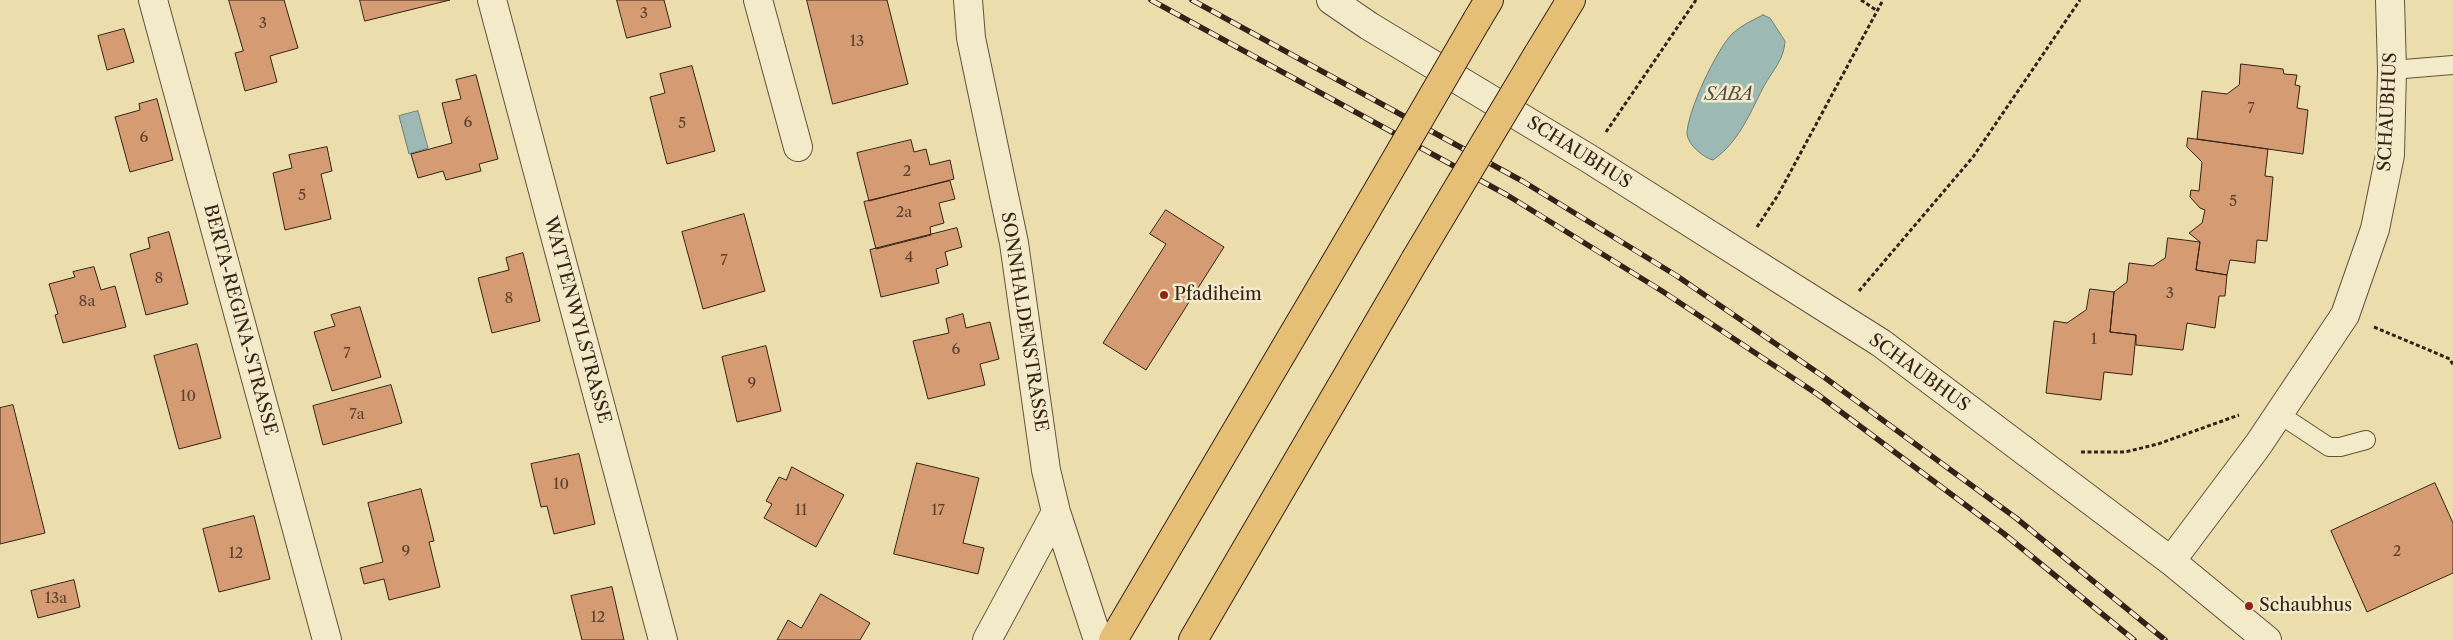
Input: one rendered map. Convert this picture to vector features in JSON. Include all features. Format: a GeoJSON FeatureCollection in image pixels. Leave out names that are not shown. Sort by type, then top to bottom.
{"type":"FeatureCollection","features":[{"type":"Feature","properties":{"kind":"highway"},"geometry":{"type":"LineString","coordinates":[[1193,640],[1415,260],[1571,0]]}},
{"type":"Feature","properties":{"kind":"highway"},"geometry":{"type":"LineString","coordinates":[[1113,640],[1483,10]]}},
{"type":"Feature","properties":{"kind":"street","name":"BERTA-REGINA-STRASSE"},"geometry":{"type":"LineString","coordinates":[[153,0],[328,640]]}},
{"type":"Feature","properties":{"kind":"street","name":"WATTENWYLSTRASSE"},"geometry":{"type":"LineString","coordinates":[[492,0],[663,640]]}},
{"type":"Feature","properties":{"kind":"street"},"geometry":{"type":"LineString","coordinates":[[758,0],[798,147]]}},
{"type":"Feature","properties":{"kind":"street","name":"SONNHALDENSTRASSE"},"geometry":{"type":"LineString","coordinates":[[968,0],[971,38],[1014,243],[1046,470],[1056,512],[1098,640]]}},
{"type":"Feature","properties":{"kind":"street","name":"SCHAUBHUS"},"geometry":{"type":"LineString","coordinates":[[1331,0],[1368,26],[1588,158],[1882,343],[2171,561],[2258,445],[2345,315],[2375,229],[2390,155],[2392,70],[2390,0]]}},
{"type":"Feature","properties":{"kind":"street"},"geometry":{"type":"LineString","coordinates":[[987,640],[1056,512]]}},
{"type":"Feature","properties":{"kind":"street"},"geometry":{"type":"LineString","coordinates":[[2171,561],[2267,640]]}},
{"type":"Feature","properties":{"kind":"lane"},"geometry":{"type":"LineString","coordinates":[[2392,70],[2453,65]]}},
{"type":"Feature","properties":{"kind":"lane"},"geometry":{"type":"LineString","coordinates":[[2279,414],[2329,447],[2340,447],[2366,440]]}},
{"type":"Feature","properties":{"kind":"path"},"geometry":{"type":"LineString","coordinates":[[1588,158],[1696,0]]}},
{"type":"Feature","properties":{"kind":"path"},"geometry":{"type":"LineString","coordinates":[[1861,0],[1876,10]]}},
{"type":"Feature","properties":{"kind":"path"},"geometry":{"type":"LineString","coordinates":[[1757,228],[1778,195],[1883,0]]}},
{"type":"Feature","properties":{"kind":"path"},"geometry":{"type":"LineString","coordinates":[[1855,296],[1973,157],[2080,0]]}},
{"type":"Feature","properties":{"kind":"path"},"geometry":{"type":"LineString","coordinates":[[2370,326],[2450,359],[2453,365]]}},
{"type":"Feature","properties":{"kind":"path"},"geometry":{"type":"LineString","coordinates":[[2077,452],[2125,452],[2158,444],[2244,413]]}},
{"type":"Feature","properties":{"kind":"water","name":"SABA"},"geometry":{"type":"Polygon","coordinates":[[[1763,15],[1770,18],[1785,41],[1783,54],[1737,136],[1722,153],[1713,160],[1709,159],[1693,147],[1687,134],[1688,124],[1697,96],[1711,66],[1726,41],[1740,28],[1763,15]]]}},
{"type":"Feature","properties":{"kind":"water"},"geometry":{"type":"Polygon","coordinates":[[[418,111],[428,148],[409,154],[399,116],[418,111]]]}},
{"type":"Feature","properties":{"kind":"building"},"geometry":{"type":"Polygon","coordinates":[[[229,0],[284,0],[298,48],[270,56],[277,82],[245,91],[235,53],[243,51],[229,0]]]}},
{"type":"Feature","properties":{"kind":"building"},"geometry":{"type":"Polygon","coordinates":[[[360,0],[450,0],[365,21],[360,0]]]}},
{"type":"Feature","properties":{"kind":"building"},"geometry":{"type":"Polygon","coordinates":[[[617,0],[664,0],[671,27],[627,38],[617,0]]]}},
{"type":"Feature","properties":{"kind":"building"},"geometry":{"type":"Polygon","coordinates":[[[807,0],[887,0],[908,84],[833,104],[807,0]]]}},
{"type":"Feature","properties":{"kind":"building"},"geometry":{"type":"Polygon","coordinates":[[[124,29],[134,62],[107,70],[98,36],[124,29]]]}},
{"type":"Feature","properties":{"kind":"building"},"geometry":{"type":"Polygon","coordinates":[[[2241,64],[2283,69],[2284,74],[2297,75],[2295,85],[2300,86],[2297,108],[2308,110],[2303,154],[2197,139],[2202,91],[2227,94],[2239,85],[2241,64]]]}},
{"type":"Feature","properties":{"kind":"building"},"geometry":{"type":"Polygon","coordinates":[[[692,66],[715,151],[667,164],[650,97],[665,93],[660,74],[692,66]]]}},
{"type":"Feature","properties":{"kind":"building"},"geometry":{"type":"Polygon","coordinates":[[[476,75],[498,159],[479,164],[481,171],[446,180],[443,171],[418,178],[411,154],[452,143],[442,103],[461,99],[456,80],[476,75]]]}},
{"type":"Feature","properties":{"kind":"building"},"geometry":{"type":"Polygon","coordinates":[[[157,99],[173,160],[130,172],[115,117],[140,110],[139,104],[157,99]]]}},
{"type":"Feature","properties":{"kind":"building"},"geometry":{"type":"Polygon","coordinates":[[[2188,138],[2268,149],[2265,176],[2273,177],[2267,241],[2257,240],[2255,263],[2230,260],[2227,275],[2196,270],[2200,242],[2189,233],[2202,223],[2205,210],[2200,208],[2190,197],[2191,190],[2199,191],[2202,162],[2187,147],[2188,138]]]}},
{"type":"Feature","properties":{"kind":"building"},"geometry":{"type":"Polygon","coordinates":[[[911,140],[914,152],[926,149],[930,165],[950,160],[954,179],[869,201],[857,153],[911,140]]]}},
{"type":"Feature","properties":{"kind":"building"},"geometry":{"type":"Polygon","coordinates":[[[327,147],[332,171],[321,174],[331,219],[285,230],[273,173],[292,168],[289,155],[327,147]]]}},
{"type":"Feature","properties":{"kind":"building"},"geometry":{"type":"Polygon","coordinates":[[[950,181],[955,199],[939,203],[944,223],[930,227],[931,235],[876,249],[864,202],[950,181]]]}},
{"type":"Feature","properties":{"kind":"building","name":"Pfadiheim"},"geometry":{"type":"Polygon","coordinates":[[[1166,210],[1224,247],[1146,370],[1103,343],[1166,244],[1150,234],[1166,210]]]}},
{"type":"Feature","properties":{"kind":"building"},"geometry":{"type":"Polygon","coordinates":[[[744,214],[765,291],[703,309],[682,232],[744,214]]]}},
{"type":"Feature","properties":{"kind":"building"},"geometry":{"type":"Polygon","coordinates":[[[957,228],[962,247],[945,252],[948,265],[936,269],[939,283],[881,297],[870,250],[957,228]]]}},
{"type":"Feature","properties":{"kind":"building"},"geometry":{"type":"Polygon","coordinates":[[[169,232],[188,304],[146,315],[130,254],[150,248],[148,238],[169,232]]]}},
{"type":"Feature","properties":{"kind":"building"},"geometry":{"type":"Polygon","coordinates":[[[2168,238],[2200,242],[2196,270],[2227,275],[2225,296],[2219,296],[2215,328],[2187,323],[2183,350],[2136,345],[2136,335],[2110,332],[2114,292],[2127,282],[2129,263],[2153,266],[2165,258],[2168,238]]]}},
{"type":"Feature","properties":{"kind":"building"},"geometry":{"type":"Polygon","coordinates":[[[523,253],[540,321],[492,333],[478,278],[509,270],[506,258],[523,253]]]}},
{"type":"Feature","properties":{"kind":"building"},"geometry":{"type":"Polygon","coordinates":[[[94,267],[101,290],[115,286],[126,327],[63,343],[55,315],[58,314],[49,284],[75,277],[73,272],[94,267]]]}},
{"type":"Feature","properties":{"kind":"building"},"geometry":{"type":"Polygon","coordinates":[[[2090,289],[2114,292],[2110,332],[2136,335],[2132,375],[2104,372],[2101,400],[2046,393],[2054,321],[2067,323],[2086,310],[2090,289]]]}},
{"type":"Feature","properties":{"kind":"building"},"geometry":{"type":"Polygon","coordinates":[[[360,307],[381,377],[332,391],[314,332],[335,326],[331,315],[360,307]]]}},
{"type":"Feature","properties":{"kind":"building"},"geometry":{"type":"Polygon","coordinates":[[[963,314],[966,328],[990,322],[999,359],[980,364],[985,385],[928,399],[913,341],[949,333],[946,319],[963,314]]]}},
{"type":"Feature","properties":{"kind":"building"},"geometry":{"type":"Polygon","coordinates":[[[197,344],[221,438],[179,449],[154,356],[197,344]]]}},
{"type":"Feature","properties":{"kind":"building"},"geometry":{"type":"Polygon","coordinates":[[[766,346],[781,411],[737,422],[722,357],[766,346]]]}},
{"type":"Feature","properties":{"kind":"building"},"geometry":{"type":"Polygon","coordinates":[[[391,385],[402,423],[323,445],[313,406],[391,385]]]}},
{"type":"Feature","properties":{"kind":"building"},"geometry":{"type":"Polygon","coordinates":[[[13,405],[45,533],[0,544],[0,408],[13,405]]]}},
{"type":"Feature","properties":{"kind":"building"},"geometry":{"type":"Polygon","coordinates":[[[579,454],[595,524],[554,534],[547,506],[541,507],[531,464],[579,454]]]}},
{"type":"Feature","properties":{"kind":"building"},"geometry":{"type":"Polygon","coordinates":[[[917,463],[979,478],[963,543],[984,548],[978,574],[894,554],[917,463]]]}},
{"type":"Feature","properties":{"kind":"building"},"geometry":{"type":"Polygon","coordinates":[[[792,467],[844,495],[816,547],[764,518],[772,504],[766,501],[779,477],[786,480],[792,467]]]}},
{"type":"Feature","properties":{"kind":"building"},"geometry":{"type":"Polygon","coordinates":[[[2435,483],[2453,523],[2453,573],[2367,612],[2331,531],[2435,483]]]}},
{"type":"Feature","properties":{"kind":"building"},"geometry":{"type":"Polygon","coordinates":[[[421,489],[434,541],[429,542],[440,587],[389,600],[384,579],[364,584],[360,568],[383,562],[368,503],[421,489]]]}},
{"type":"Feature","properties":{"kind":"building"},"geometry":{"type":"Polygon","coordinates":[[[254,516],[270,579],[219,592],[203,529],[254,516]]]}},
{"type":"Feature","properties":{"kind":"building"},"geometry":{"type":"Polygon","coordinates":[[[74,580],[80,607],[38,618],[31,591],[74,580]]]}},
{"type":"Feature","properties":{"kind":"building"},"geometry":{"type":"Polygon","coordinates":[[[612,587],[624,640],[582,640],[571,596],[612,587]]]}},
{"type":"Feature","properties":{"kind":"building"},"geometry":{"type":"Polygon","coordinates":[[[821,594],[870,623],[860,640],[777,640],[788,620],[801,628],[821,594]]]}},
{"type":"Feature","properties":{"kind":"railway"},"geometry":{"type":"LineString","coordinates":[[1151,0],[1507,195],[1662,291],[1817,394],[2003,533],[2134,640]]}},
{"type":"Feature","properties":{"kind":"railway"},"geometry":{"type":"LineString","coordinates":[[1192,0],[1524,182],[1677,276],[1824,377],[2016,518],[2165,640]]}},
{"type":"Feature","properties":{"kind":"place","name":"Pfadiheim"},"geometry":{"type":"Point","coordinates":[1164,295]}},
{"type":"Feature","properties":{"kind":"place","name":"Schaubhus"},"geometry":{"type":"Point","coordinates":[2249,606]}}]}
